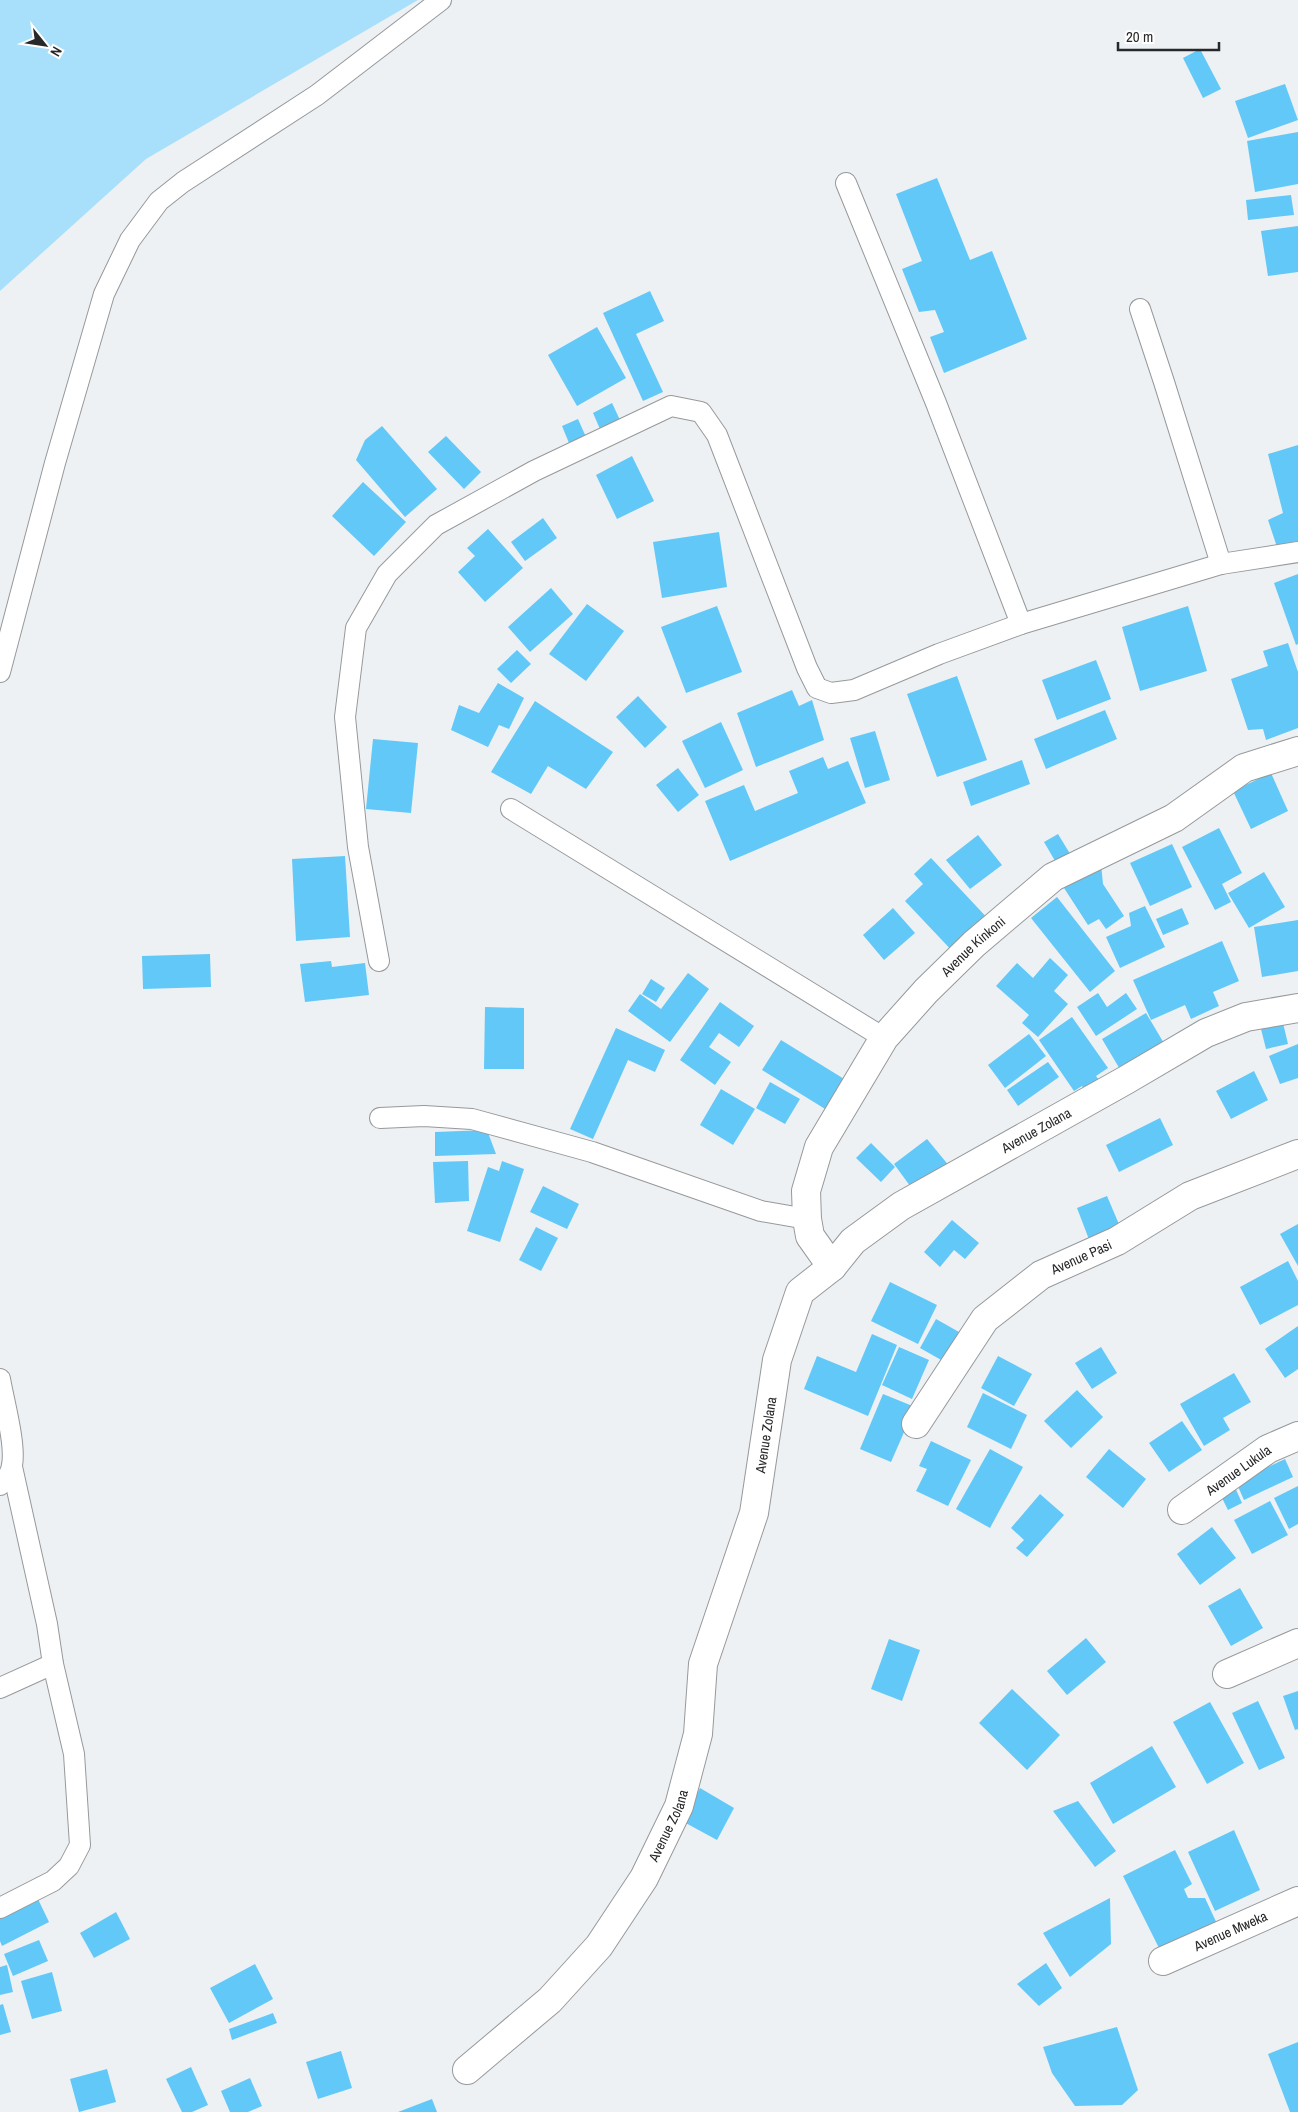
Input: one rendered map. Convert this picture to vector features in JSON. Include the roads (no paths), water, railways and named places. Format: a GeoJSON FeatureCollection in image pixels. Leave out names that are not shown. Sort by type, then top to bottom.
{"type":"FeatureCollection","features":[{"type":"Feature","properties":{"kind":"street","name":"Avenue Kinkoni"},"geometry":{"type":"LineString","coordinates":[[832,1267],[810,1236],[807,1219],[806,1192],[819,1147],[884,1038],[926,991],[974,944],[1053,877],[1174,818],[1244,768],[1298,751]]}},
{"type":"Feature","properties":{"kind":"street","name":"Avenue Zolana"},"geometry":{"type":"LineString","coordinates":[[467,2070],[550,2000],[599,1946],[644,1878],[679,1806],[698,1734],[703,1664],[754,1513],[777,1360],[800,1292],[832,1267],[853,1241],[901,1206],[1206,1033],[1246,1017],[1298,1008]]}},
{"type":"Feature","properties":{"kind":"street","name":"Avenue Pasi"},"geometry":{"type":"LineString","coordinates":[[916,1424],[985,1319],[1041,1275],[1117,1241],[1190,1196],[1298,1154]]}},
{"type":"Feature","properties":{"kind":"street","name":"Avenue Lukula"},"geometry":{"type":"LineString","coordinates":[[1182,1510],[1268,1448],[1298,1436]]}},
{"type":"Feature","properties":{"kind":"street"},"geometry":{"type":"LineString","coordinates":[[1226,1674],[1298,1643]]}},
{"type":"Feature","properties":{"kind":"street","name":"Avenue Mweka"},"geometry":{"type":"LineString","coordinates":[[1164,1961],[1298,1901]]}},
{"type":"Feature","properties":{"kind":"lane"},"geometry":{"type":"LineString","coordinates":[[0,672],[54,463],[104,294],[130,240],[159,201],[183,182],[318,95],[441,0]]}},
{"type":"Feature","properties":{"kind":"lane"},"geometry":{"type":"LineString","coordinates":[[846,183],[936,402],[1021,624]]}},
{"type":"Feature","properties":{"kind":"lane"},"geometry":{"type":"LineString","coordinates":[[1140,309],[1220,564]]}},
{"type":"Feature","properties":{"kind":"lane"},"geometry":{"type":"LineString","coordinates":[[379,961],[358,847],[345,717],[356,628],[387,574],[436,525],[534,471],[671,406],[701,412],[717,435],[808,668],[817,688],[831,693],[854,690],[939,654],[1021,624],[1220,564],[1298,552]]}},
{"type":"Feature","properties":{"kind":"lane"},"geometry":{"type":"LineString","coordinates":[[511,809],[884,1038]]}},
{"type":"Feature","properties":{"kind":"lane"},"geometry":{"type":"LineString","coordinates":[[380,1118],[424,1116],[472,1119],[592,1152],[761,1212],[807,1219]]}},
{"type":"Feature","properties":{"kind":"lane"},"geometry":{"type":"LineString","coordinates":[[0,1380],[13,1449],[12,1466],[47,1624],[53,1664],[74,1754],[80,1845],[69,1866],[53,1881],[0,1908]]}},
{"type":"Feature","properties":{"kind":"lane"},"geometry":{"type":"LineString","coordinates":[[0,1485],[6,1480],[12,1466]]}},
{"type":"Feature","properties":{"kind":"lane"},"geometry":{"type":"LineString","coordinates":[[0,1688],[53,1664]]}}]}
